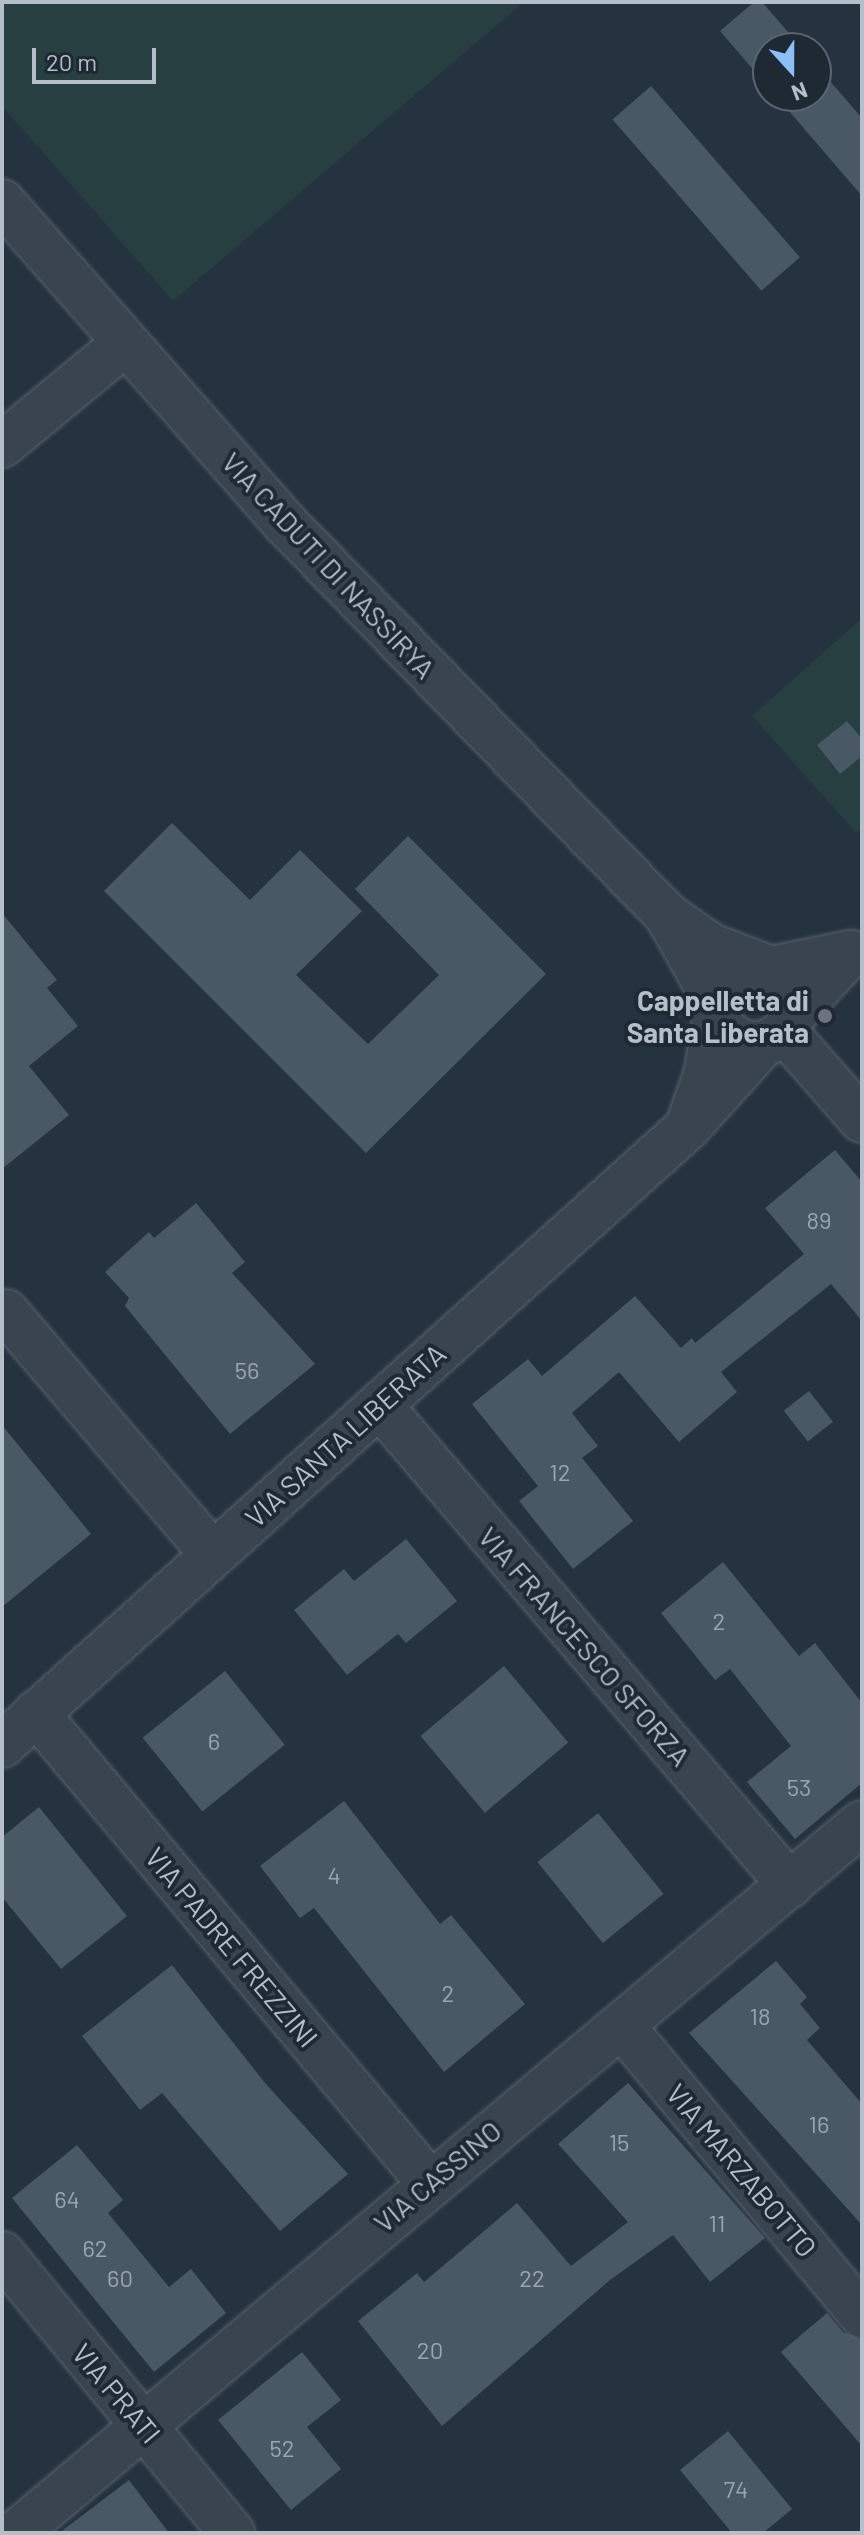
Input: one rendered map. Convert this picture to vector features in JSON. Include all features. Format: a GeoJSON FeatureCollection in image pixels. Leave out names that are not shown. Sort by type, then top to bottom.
{"type":"FeatureCollection","features":[{"type":"Feature","properties":{"kind":"street","name":"VIA CADUTI DI NASSIRYA"},"geometry":{"type":"LineString","coordinates":[[2,202],[123,345],[285,523],[668,916]]}},
{"type":"Feature","properties":{"kind":"street"},"geometry":{"type":"LineString","coordinates":[[2,445],[123,345]]}},
{"type":"Feature","properties":{"kind":"street"},"geometry":{"type":"LineString","coordinates":[[668,916],[711,946],[767,968],[791,990],[780,1030]]}},
{"type":"Feature","properties":{"kind":"street"},"geometry":{"type":"LineString","coordinates":[[668,916],[732,1038],[780,1030]]}},
{"type":"Feature","properties":{"kind":"street","name":"VIA SANTA LIBERATA"},"geometry":{"type":"LineString","coordinates":[[767,968],[856,949]]}},
{"type":"Feature","properties":{"kind":"street","name":"VIA SANTA LIBERATA"},"geometry":{"type":"LineString","coordinates":[[2,1745],[212,1553],[381,1407],[688,1127],[856,949]]}},
{"type":"Feature","properties":{"kind":"street"},"geometry":{"type":"LineString","coordinates":[[716,1009],[737,970],[767,968]]}},
{"type":"Feature","properties":{"kind":"street","name":"VIA SANTA LIBERATA"},"geometry":{"type":"LineString","coordinates":[[688,1127],[707,1072],[716,1009]]}},
{"type":"Feature","properties":{"kind":"street"},"geometry":{"type":"LineString","coordinates":[[780,1030],[862,1120]]}},
{"type":"Feature","properties":{"kind":"street"},"geometry":{"type":"LineString","coordinates":[[6,1312],[212,1553]]}},
{"type":"Feature","properties":{"kind":"street","name":"VIA FRANCESCO SFORZA"},"geometry":{"type":"LineString","coordinates":[[381,1407],[790,1885]]}},
{"type":"Feature","properties":{"kind":"street","name":"VIA PADRE FREZZINI"},"geometry":{"type":"LineString","coordinates":[[36,1713],[428,2181]]}},
{"type":"Feature","properties":{"kind":"street","name":"VIA CASSINO"},"geometry":{"type":"LineString","coordinates":[[16,2533],[145,2427],[428,2181],[622,2026],[862,1823]]}},
{"type":"Feature","properties":{"kind":"street","name":"VIA MARZABOTTO"},"geometry":{"type":"LineString","coordinates":[[622,2026],[862,2315]]}},
{"type":"Feature","properties":{"kind":"street","name":"VIA PRATI"},"geometry":{"type":"LineString","coordinates":[[2,2254],[232,2533]]}},
{"type":"Feature","properties":{"kind":"green space"},"geometry":{"type":"Polygon","coordinates":[[[2,2],[524,2],[173,301],[2,106],[2,2]]]}},
{"type":"Feature","properties":{"kind":"green space"},"geometry":{"type":"Polygon","coordinates":[[[862,618],[862,829],[856,833],[752,716],[862,618]]]}},
{"type":"Feature","properties":{"kind":"building"},"geometry":{"type":"Polygon","coordinates":[[[754,2],[762,2],[788,32],[752,32],[752,68],[720,31],[754,2]]]}},
{"type":"Feature","properties":{"kind":"building"},"geometry":{"type":"Polygon","coordinates":[[[832,83],[862,118],[862,196],[790,112],[832,112],[832,83]]]}},
{"type":"Feature","properties":{"kind":"building"},"geometry":{"type":"Polygon","coordinates":[[[651,86],[800,257],[761,291],[613,119],[651,86]]]}},
{"type":"Feature","properties":{"kind":"building"},"geometry":{"type":"Polygon","coordinates":[[[847,721],[862,739],[862,756],[840,774],[817,745],[847,721]]]}},
{"type":"Feature","properties":{"kind":"building"},"geometry":{"type":"Polygon","coordinates":[[[172,823],[250,900],[300,850],[362,911],[296,975],[368,1044],[439,975],[355,889],[408,836],[546,974],[366,1153],[104,891],[172,823]]]}},
{"type":"Feature","properties":{"kind":"building"},"geometry":{"type":"Polygon","coordinates":[[[2,913],[57,980],[47,988],[78,1026],[29,1066],[69,1115],[2,1169],[2,913]]]}},
{"type":"Feature","properties":{"kind":"building"},"geometry":{"type":"Polygon","coordinates":[[[835,1150],[862,1182],[862,1321],[831,1284],[721,1372],[737,1392],[679,1442],[619,1372],[572,1413],[598,1446],[582,1458],[633,1521],[573,1569],[519,1501],[538,1486],[472,1404],[528,1359],[542,1376],[635,1296],[681,1348],[692,1338],[695,1343],[804,1254],[765,1208],[835,1150]]]}},
{"type":"Feature","properties":{"kind":"building"},"geometry":{"type":"Polygon","coordinates":[[[196,1203],[245,1262],[232,1273],[315,1364],[230,1434],[125,1306],[129,1298],[105,1272],[149,1232],[154,1238],[196,1203]]]}},
{"type":"Feature","properties":{"kind":"building"},"geometry":{"type":"Polygon","coordinates":[[[809,1391],[833,1422],[808,1441],[784,1411],[809,1391]]]}},
{"type":"Feature","properties":{"kind":"building"},"geometry":{"type":"Polygon","coordinates":[[[2,1425],[91,1534],[2,1607],[2,1425]]]}},
{"type":"Feature","properties":{"kind":"building"},"geometry":{"type":"Polygon","coordinates":[[[406,1539],[457,1601],[406,1643],[398,1634],[347,1675],[294,1610],[344,1569],[354,1581],[406,1539]]]}},
{"type":"Feature","properties":{"kind":"building"},"geometry":{"type":"Polygon","coordinates":[[[723,1562],[799,1656],[815,1643],[862,1703],[862,1783],[795,1839],[747,1782],[791,1746],[730,1669],[715,1680],[661,1613],[723,1562]]]}},
{"type":"Feature","properties":{"kind":"building"},"geometry":{"type":"Polygon","coordinates":[[[504,1666],[568,1743],[485,1813],[421,1736],[504,1666]]]}},
{"type":"Feature","properties":{"kind":"building"},"geometry":{"type":"Polygon","coordinates":[[[225,1671],[285,1745],[202,1812],[143,1738],[225,1671]]]}},
{"type":"Feature","properties":{"kind":"building"},"geometry":{"type":"Polygon","coordinates":[[[344,1801],[440,1924],[451,1915],[525,2004],[444,2072],[314,1908],[300,1918],[260,1866],[344,1801]]]}},
{"type":"Feature","properties":{"kind":"building"},"geometry":{"type":"Polygon","coordinates":[[[39,1807],[127,1916],[61,1969],[2,1897],[2,1837],[39,1807]]]}},
{"type":"Feature","properties":{"kind":"building"},"geometry":{"type":"Polygon","coordinates":[[[598,1813],[663,1894],[603,1943],[537,1862],[598,1813]]]}},
{"type":"Feature","properties":{"kind":"building"},"geometry":{"type":"Polygon","coordinates":[[[776,1961],[807,1997],[800,2004],[820,2028],[807,2040],[862,2104],[862,2225],[689,2033],[776,1961]]]}},
{"type":"Feature","properties":{"kind":"building"},"geometry":{"type":"Polygon","coordinates":[[[172,1965],[265,2083],[348,2174],[280,2231],[162,2093],[140,2110],[82,2036],[172,1965]]]}},
{"type":"Feature","properties":{"kind":"building"},"geometry":{"type":"Polygon","coordinates":[[[628,2083],[765,2238],[710,2282],[673,2235],[610,2280],[442,2426],[358,2321],[417,2273],[424,2282],[517,2203],[571,2266],[628,2222],[558,2144],[628,2083]]]}},
{"type":"Feature","properties":{"kind":"building"},"geometry":{"type":"Polygon","coordinates":[[[77,2145],[123,2200],[108,2213],[169,2287],[191,2269],[226,2313],[154,2372],[12,2198],[77,2145]]]}},
{"type":"Feature","properties":{"kind":"building"},"geometry":{"type":"Polygon","coordinates":[[[827,2313],[843,2332],[862,2340],[862,2446],[781,2352],[827,2313]]]}},
{"type":"Feature","properties":{"kind":"building"},"geometry":{"type":"Polygon","coordinates":[[[302,2352],[341,2400],[307,2427],[341,2469],[291,2510],[218,2420],[302,2352]]]}},
{"type":"Feature","properties":{"kind":"building"},"geometry":{"type":"Polygon","coordinates":[[[728,2431],[792,2509],[763,2533],[732,2533],[680,2470],[728,2431]]]}},
{"type":"Feature","properties":{"kind":"building"},"geometry":{"type":"Polygon","coordinates":[[[129,2480],[169,2533],[59,2533],[129,2480]]]}},
{"type":"Feature","properties":{"kind":"place","name":"Cappelletta di Santa Liberata"},"geometry":{"type":"Point","coordinates":[825,1016]}}]}
